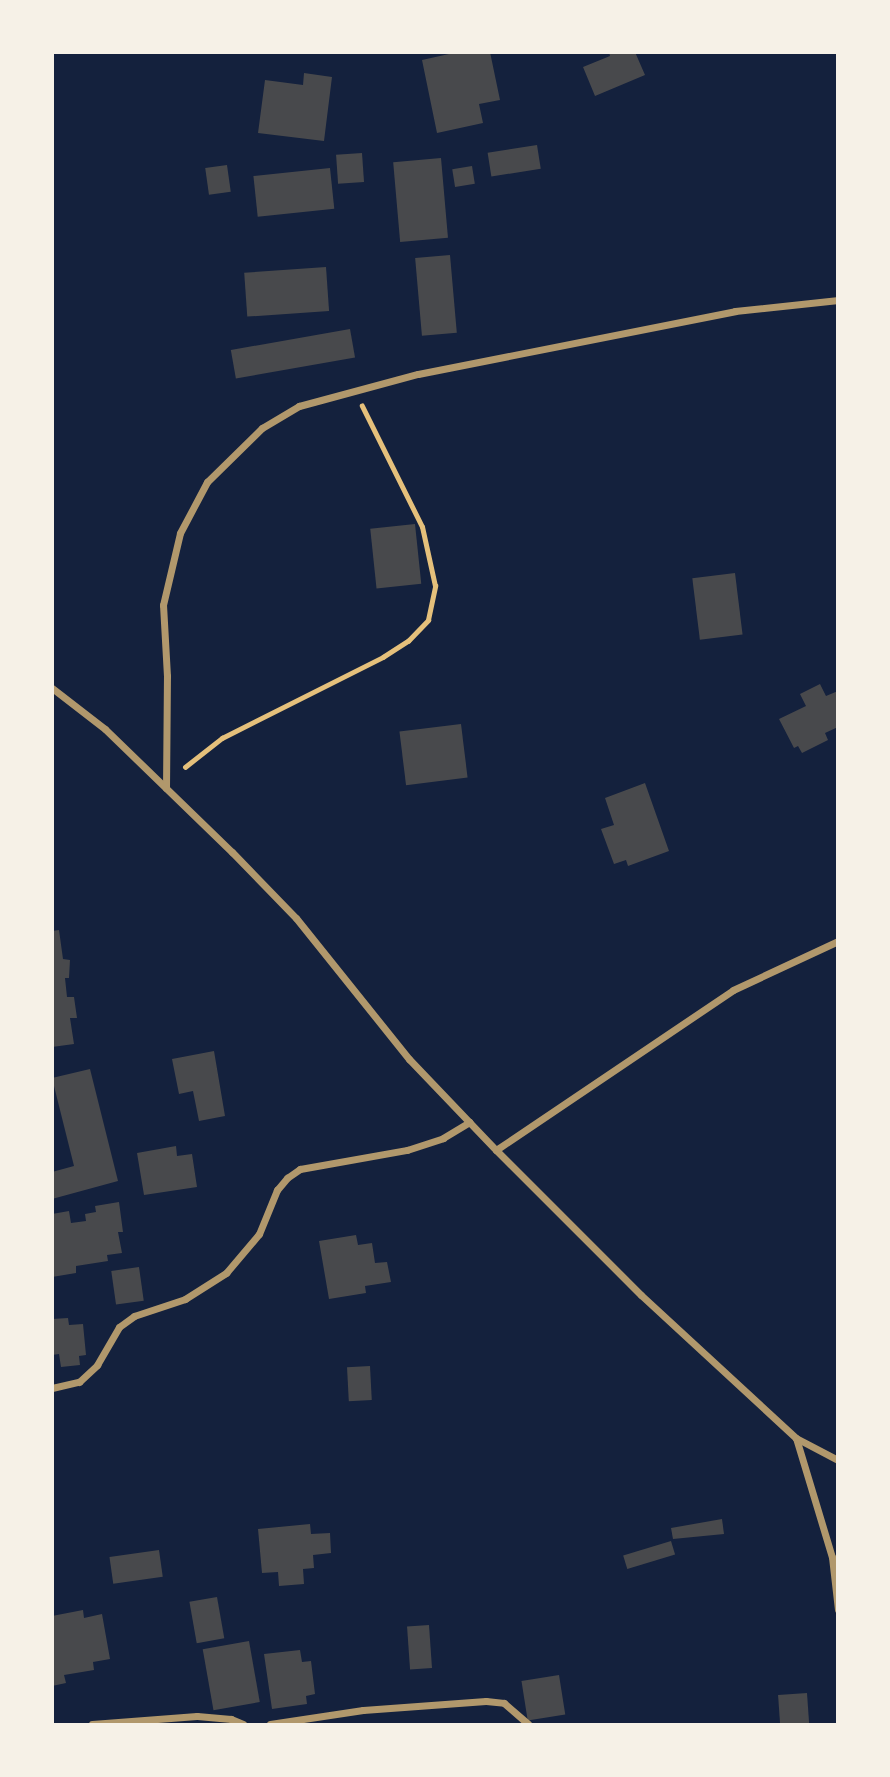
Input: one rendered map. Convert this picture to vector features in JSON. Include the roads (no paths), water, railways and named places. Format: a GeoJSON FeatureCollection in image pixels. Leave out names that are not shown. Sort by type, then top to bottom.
{"type":"FeatureCollection","features":[{"type":"Feature","properties":{"kind":"street"},"geometry":{"type":"LineString","coordinates":[[166,788],[167,676],[163,605],[180,533],[208,482],[262,428],[299,406],[354,390],[735,311],[838,300]]}},
{"type":"Feature","properties":{"kind":"street"},"geometry":{"type":"LineString","coordinates":[[52,688],[105,729],[296,918],[410,1059],[496,1150],[641,1295],[796,1438],[838,1460]]}},
{"type":"Feature","properties":{"kind":"street"},"geometry":{"type":"LineString","coordinates":[[496,1150],[733,990],[838,941]]}},
{"type":"Feature","properties":{"kind":"street"},"geometry":{"type":"LineString","coordinates":[[52,1388],[79,1381],[97,1365],[120,1327],[134,1316],[185,1299],[226,1273],[258,1234],[277,1191],[287,1178],[300,1169],[407,1150],[443,1138],[470,1122]]}},
{"type":"Feature","properties":{"kind":"street"},"geometry":{"type":"LineString","coordinates":[[796,1438],[832,1557],[838,1611]]}},
{"type":"Feature","properties":{"kind":"street"},"geometry":{"type":"LineString","coordinates":[[270,1724],[363,1710],[486,1701],[504,1703],[528,1724]]}},
{"type":"Feature","properties":{"kind":"street"},"geometry":{"type":"LineString","coordinates":[[92,1724],[197,1716],[231,1719],[243,1724]]}}]}
